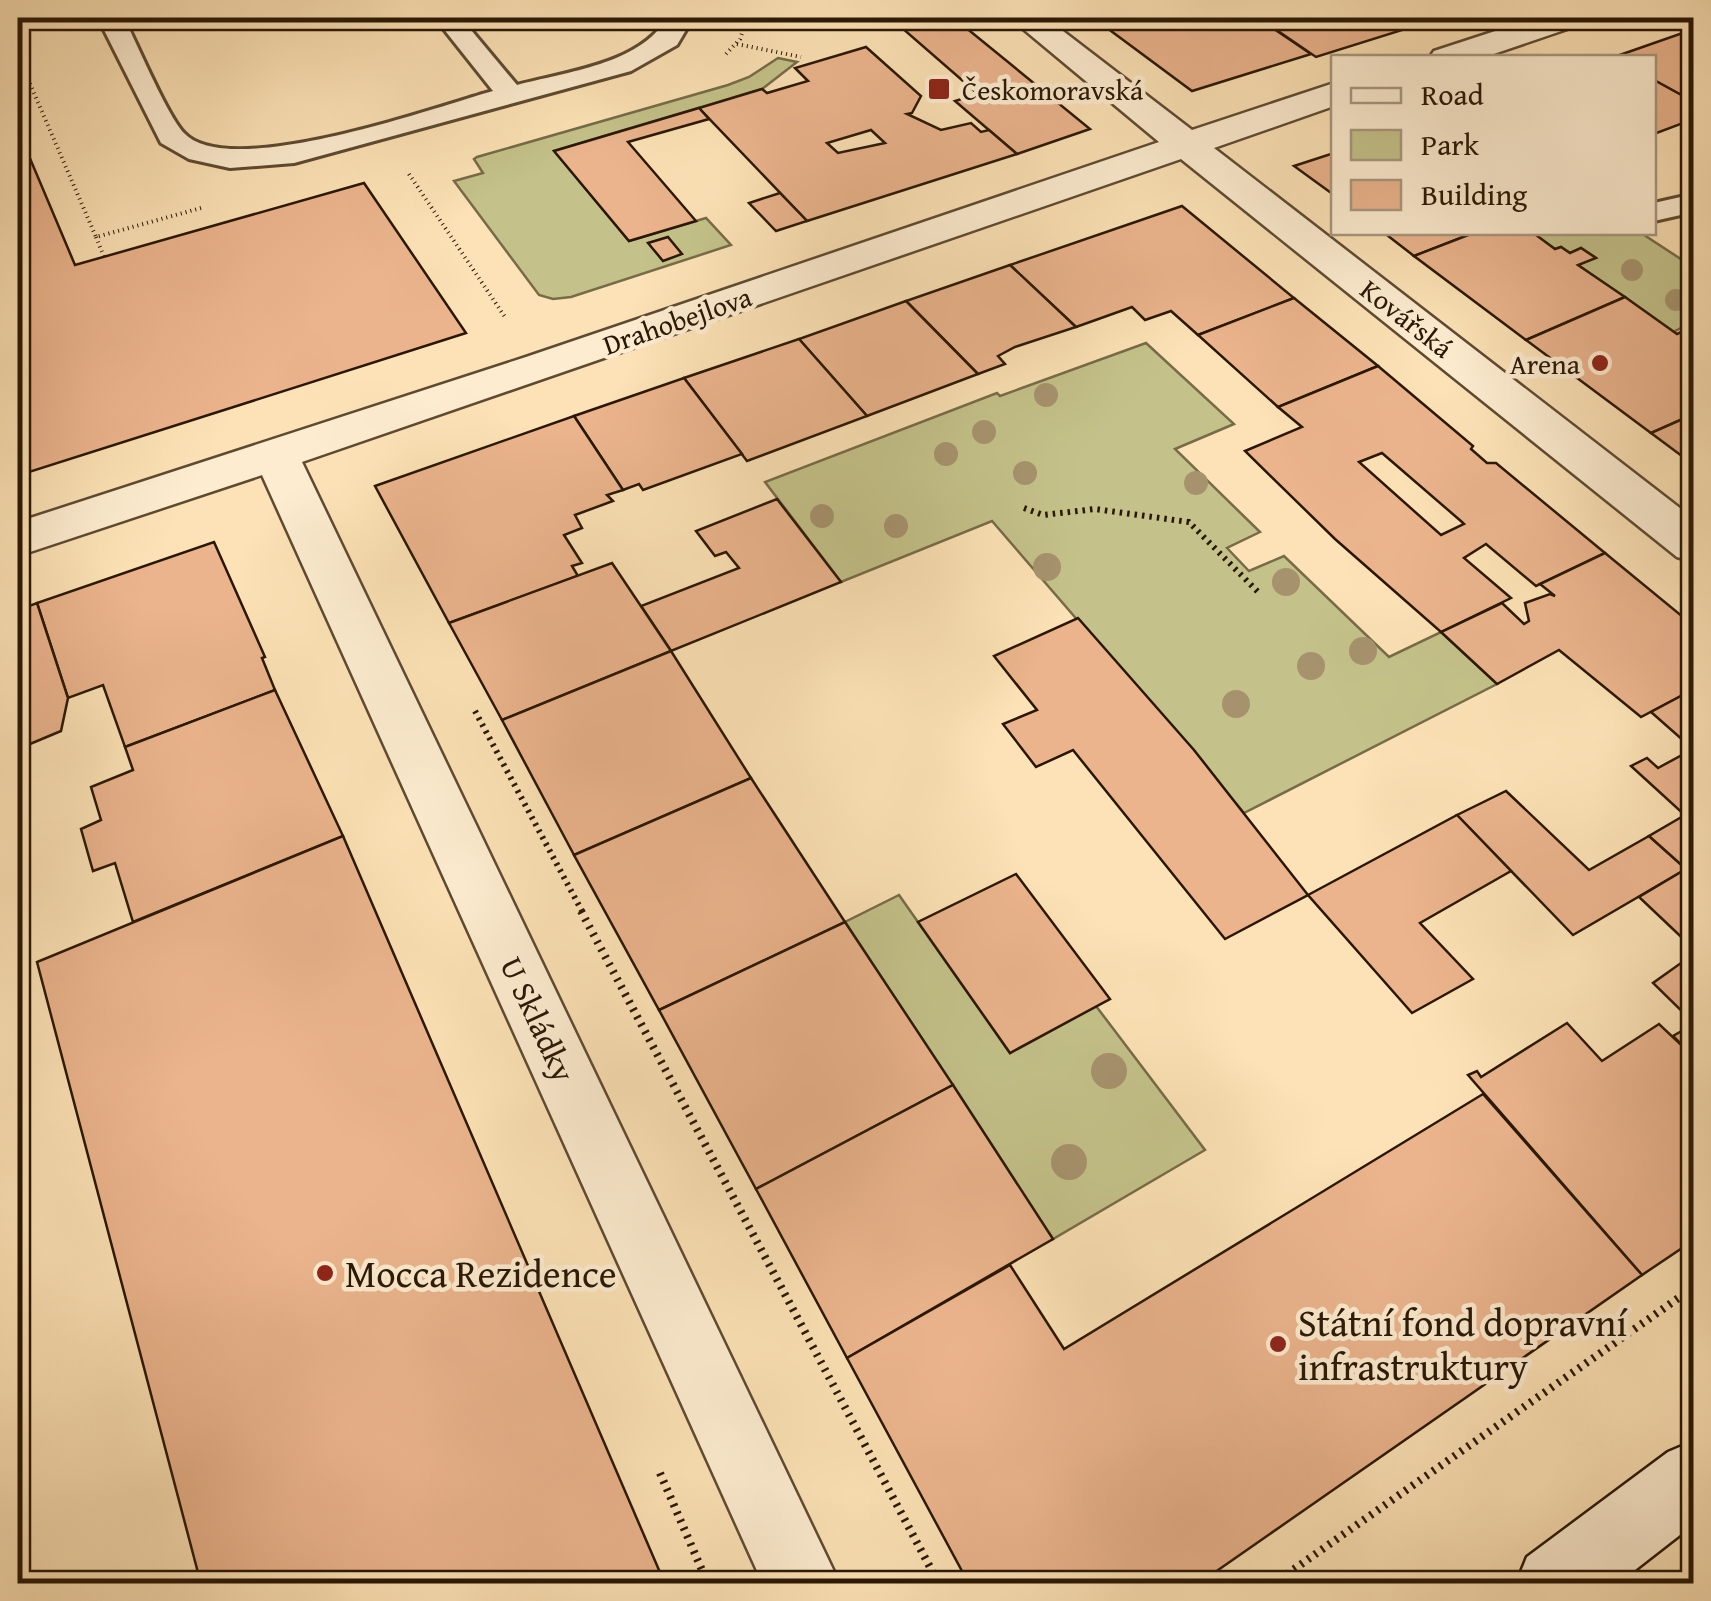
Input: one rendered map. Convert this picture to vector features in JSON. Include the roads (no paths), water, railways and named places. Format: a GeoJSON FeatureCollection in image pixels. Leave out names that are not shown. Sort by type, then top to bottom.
{"type":"FeatureCollection","features":[{"type":"Feature","properties":{"kind":"street","name":"Kovářská"},"geometry":{"type":"LineString","coordinates":[[1026,18],[1694,545]]}},
{"type":"Feature","properties":{"kind":"street"},"geometry":{"type":"LineString","coordinates":[[1455,55],[1567,18]]}},
{"type":"Feature","properties":{"kind":"street","name":"Drahobejlova"},"geometry":{"type":"LineString","coordinates":[[18,539],[541,367],[1331,95]]}},
{"type":"Feature","properties":{"kind":"street","name":"U Skládky"},"geometry":{"type":"LineString","coordinates":[[276,454],[802,1584]]}},
{"type":"Feature","properties":{"kind":"street"},"geometry":{"type":"LineString","coordinates":[[1554,1584],[1694,1478]]}},
{"type":"Feature","properties":{"kind":"lane"},"geometry":{"type":"LineString","coordinates":[[110,18],[171,136],[186,150],[210,158],[248,160],[294,154],[621,65],[668,39],[680,18]]}},
{"type":"Feature","properties":{"kind":"lane"},"geometry":{"type":"LineString","coordinates":[[448,18],[511,95]]}},
{"type":"Feature","properties":{"kind":"lane"},"geometry":{"type":"LineString","coordinates":[[1656,212],[1694,203]]}},
{"type":"Feature","properties":{"kind":"place","name":"Českomoravská"},"geometry":{"type":"Point","coordinates":[939,89]}},
{"type":"Feature","properties":{"kind":"place","name":"Arena"},"geometry":{"type":"Point","coordinates":[1600,363]}},
{"type":"Feature","properties":{"kind":"place","name":"Mocca Rezidence"},"geometry":{"type":"Point","coordinates":[325,1273]}},
{"type":"Feature","properties":{"kind":"place","name":"Státní fond dopravní infrastruktury"},"geometry":{"type":"Point","coordinates":[1278,1344]}}]}
